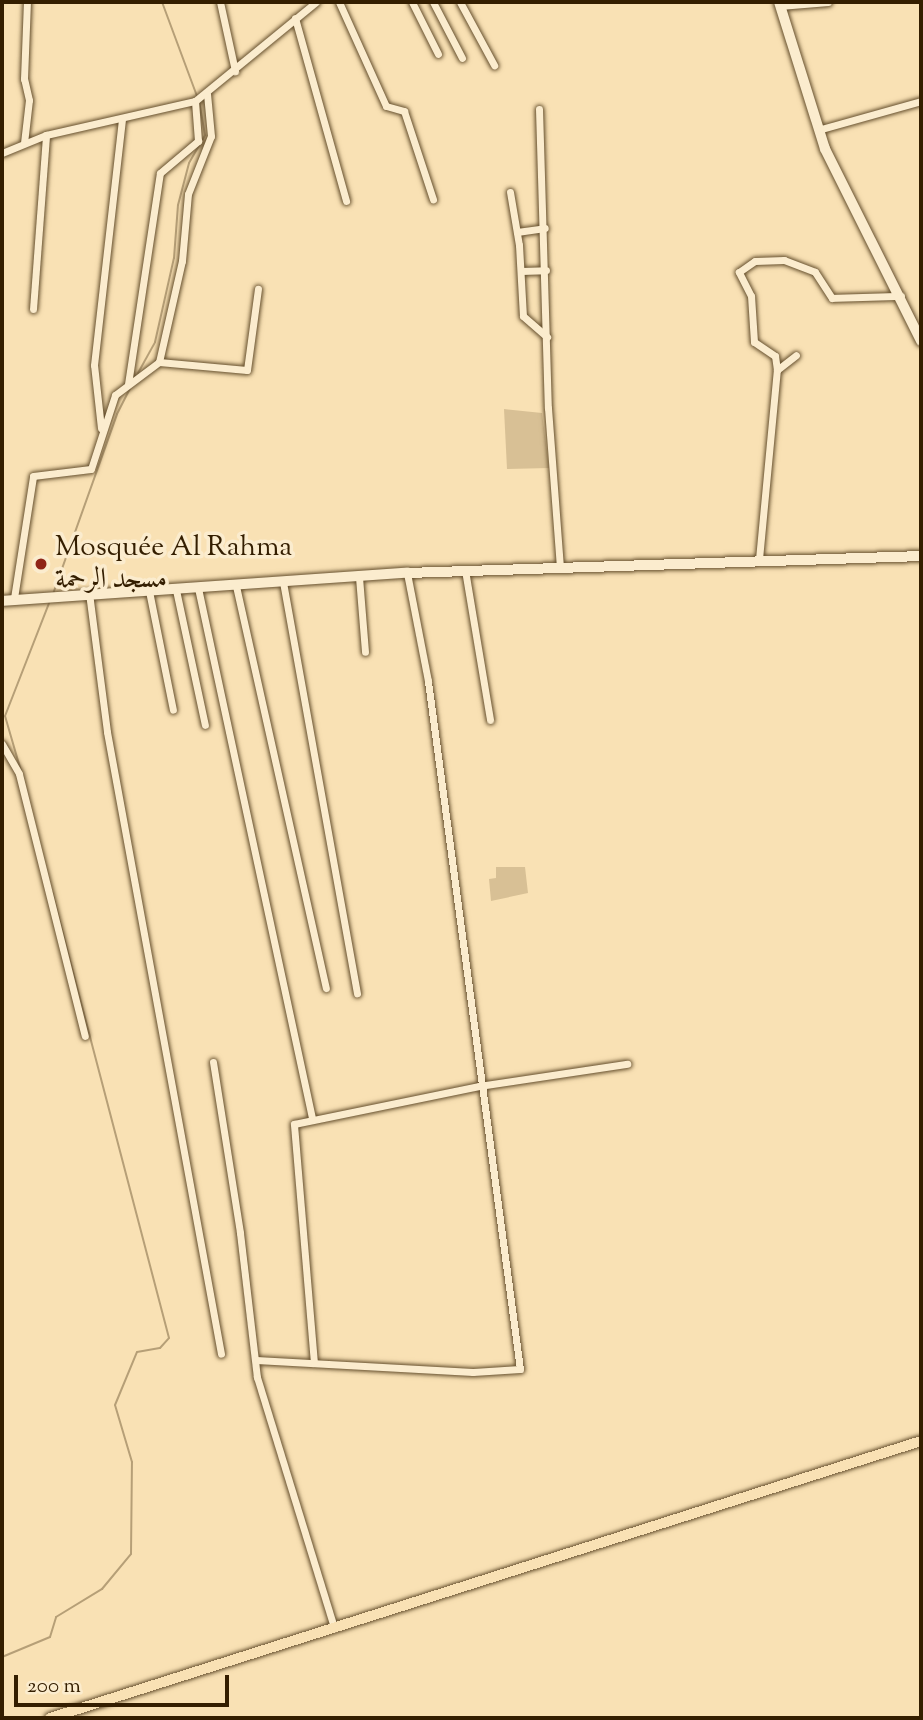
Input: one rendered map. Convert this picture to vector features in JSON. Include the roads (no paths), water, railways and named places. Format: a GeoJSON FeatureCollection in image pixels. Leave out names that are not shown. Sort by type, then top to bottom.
{"type":"FeatureCollection","features":[{"type":"Feature","properties":{"kind":"main road"},"geometry":{"type":"LineString","coordinates":[[50,1718],[921,1441]]}},
{"type":"Feature","properties":{"kind":"street"},"geometry":{"type":"LineString","coordinates":[[24,143],[29,100],[24,79],[27,2]]}},
{"type":"Feature","properties":{"kind":"street"},"geometry":{"type":"LineString","coordinates":[[220,2],[234,71]]}},
{"type":"Feature","properties":{"kind":"street"},"geometry":{"type":"LineString","coordinates":[[2,153],[46,135],[201,98],[316,2]]}},
{"type":"Feature","properties":{"kind":"street"},"geometry":{"type":"LineString","coordinates":[[339,2],[386,106],[404,111],[433,199]]}},
{"type":"Feature","properties":{"kind":"street"},"geometry":{"type":"LineString","coordinates":[[412,2],[438,54]]}},
{"type":"Feature","properties":{"kind":"street"},"geometry":{"type":"LineString","coordinates":[[433,2],[462,58]]}},
{"type":"Feature","properties":{"kind":"street"},"geometry":{"type":"LineString","coordinates":[[460,2],[494,65]]}},
{"type":"Feature","properties":{"kind":"street"},"geometry":{"type":"LineString","coordinates":[[828,2],[779,4],[818,130],[921,341]]}},
{"type":"Feature","properties":{"kind":"street"},"geometry":{"type":"LineString","coordinates":[[295,18],[346,201]]}},
{"type":"Feature","properties":{"kind":"street"},"geometry":{"type":"LineString","coordinates":[[159,362],[183,261],[188,194],[211,136],[201,98]]}},
{"type":"Feature","properties":{"kind":"street"},"geometry":{"type":"LineString","coordinates":[[128,384],[160,173],[198,141],[201,98]]}},
{"type":"Feature","properties":{"kind":"street"},"geometry":{"type":"LineString","coordinates":[[818,130],[921,101]]}},
{"type":"Feature","properties":{"kind":"street"},"geometry":{"type":"LineString","coordinates":[[539,109],[547,337],[560,566]]}},
{"type":"Feature","properties":{"kind":"street"},"geometry":{"type":"LineString","coordinates":[[101,433],[94,365],[121,119]]}},
{"type":"Feature","properties":{"kind":"street"},"geometry":{"type":"LineString","coordinates":[[33,309],[46,135]]}},
{"type":"Feature","properties":{"kind":"street"},"geometry":{"type":"LineString","coordinates":[[510,191],[517,232],[523,316],[547,337]]}},
{"type":"Feature","properties":{"kind":"street"},"geometry":{"type":"LineString","coordinates":[[517,232],[545,228]]}},
{"type":"Feature","properties":{"kind":"street"},"geometry":{"type":"LineString","coordinates":[[759,559],[777,370],[775,356],[754,342],[751,296],[739,279],[747,264],[770,258],[800,264],[815,272],[832,298],[901,296]]}},
{"type":"Feature","properties":{"kind":"street"},"geometry":{"type":"LineString","coordinates":[[521,271],[546,270]]}},
{"type":"Feature","properties":{"kind":"street"},"geometry":{"type":"LineString","coordinates":[[14,598],[33,476],[87,472],[116,396],[159,362],[247,370],[258,289]]}},
{"type":"Feature","properties":{"kind":"street"},"geometry":{"type":"LineString","coordinates":[[777,370],[796,355]]}},
{"type":"Feature","properties":{"kind":"street"},"geometry":{"type":"LineString","coordinates":[[2,601],[66,594],[176,590],[465,570],[921,556]]}},
{"type":"Feature","properties":{"kind":"street"},"geometry":{"type":"LineString","coordinates":[[465,570],[490,720]]}},
{"type":"Feature","properties":{"kind":"street"},"geometry":{"type":"LineString","coordinates":[[256,1360],[507,1373],[520,1369],[479,1086],[428,681],[407,573]]}},
{"type":"Feature","properties":{"kind":"street"},"geometry":{"type":"LineString","coordinates":[[359,578],[365,652]]}},
{"type":"Feature","properties":{"kind":"street"},"geometry":{"type":"LineString","coordinates":[[283,582],[357,993]]}},
{"type":"Feature","properties":{"kind":"street"},"geometry":{"type":"LineString","coordinates":[[236,586],[326,988]]}},
{"type":"Feature","properties":{"kind":"street"},"geometry":{"type":"LineString","coordinates":[[198,588],[312,1118]]}},
{"type":"Feature","properties":{"kind":"street"},"geometry":{"type":"LineString","coordinates":[[176,590],[205,725]]}},
{"type":"Feature","properties":{"kind":"street"},"geometry":{"type":"LineString","coordinates":[[149,591],[173,710]]}},
{"type":"Feature","properties":{"kind":"street"},"geometry":{"type":"LineString","coordinates":[[89,593],[107,732],[221,1354]]}},
{"type":"Feature","properties":{"kind":"street"},"geometry":{"type":"LineString","coordinates":[[2,744],[19,774],[85,1036]]}},
{"type":"Feature","properties":{"kind":"street"},"geometry":{"type":"LineString","coordinates":[[212,1062],[257,1377],[334,1629]]}},
{"type":"Feature","properties":{"kind":"street"},"geometry":{"type":"LineString","coordinates":[[314,1363],[294,1124],[312,1118],[479,1086],[627,1064]]}},
{"type":"Feature","properties":{"kind":"waterway"},"geometry":{"type":"LineString","coordinates":[[162,2],[197,96]]}},
{"type":"Feature","properties":{"kind":"waterway"},"geometry":{"type":"LineString","coordinates":[[138,373],[155,342],[174,258],[178,205],[189,163],[205,135],[199,101]]}},
{"type":"Feature","properties":{"kind":"waterway"},"geometry":{"type":"LineString","coordinates":[[53,594],[117,414],[131,387]]}},
{"type":"Feature","properties":{"kind":"waterway"},"geometry":{"type":"LineString","coordinates":[[21,771],[5,716],[49,603]]}},
{"type":"Feature","properties":{"kind":"waterway"},"geometry":{"type":"LineString","coordinates":[[2,1657],[50,1637],[56,1617],[102,1589],[131,1554],[132,1462],[115,1405],[137,1352],[160,1348],[169,1338],[52,892]]}},
{"type":"Feature","properties":{"kind":"place","name":"Mosquée Al Rahma مسجد الرحمة"},"geometry":{"type":"Point","coordinates":[41,564]}}]}
